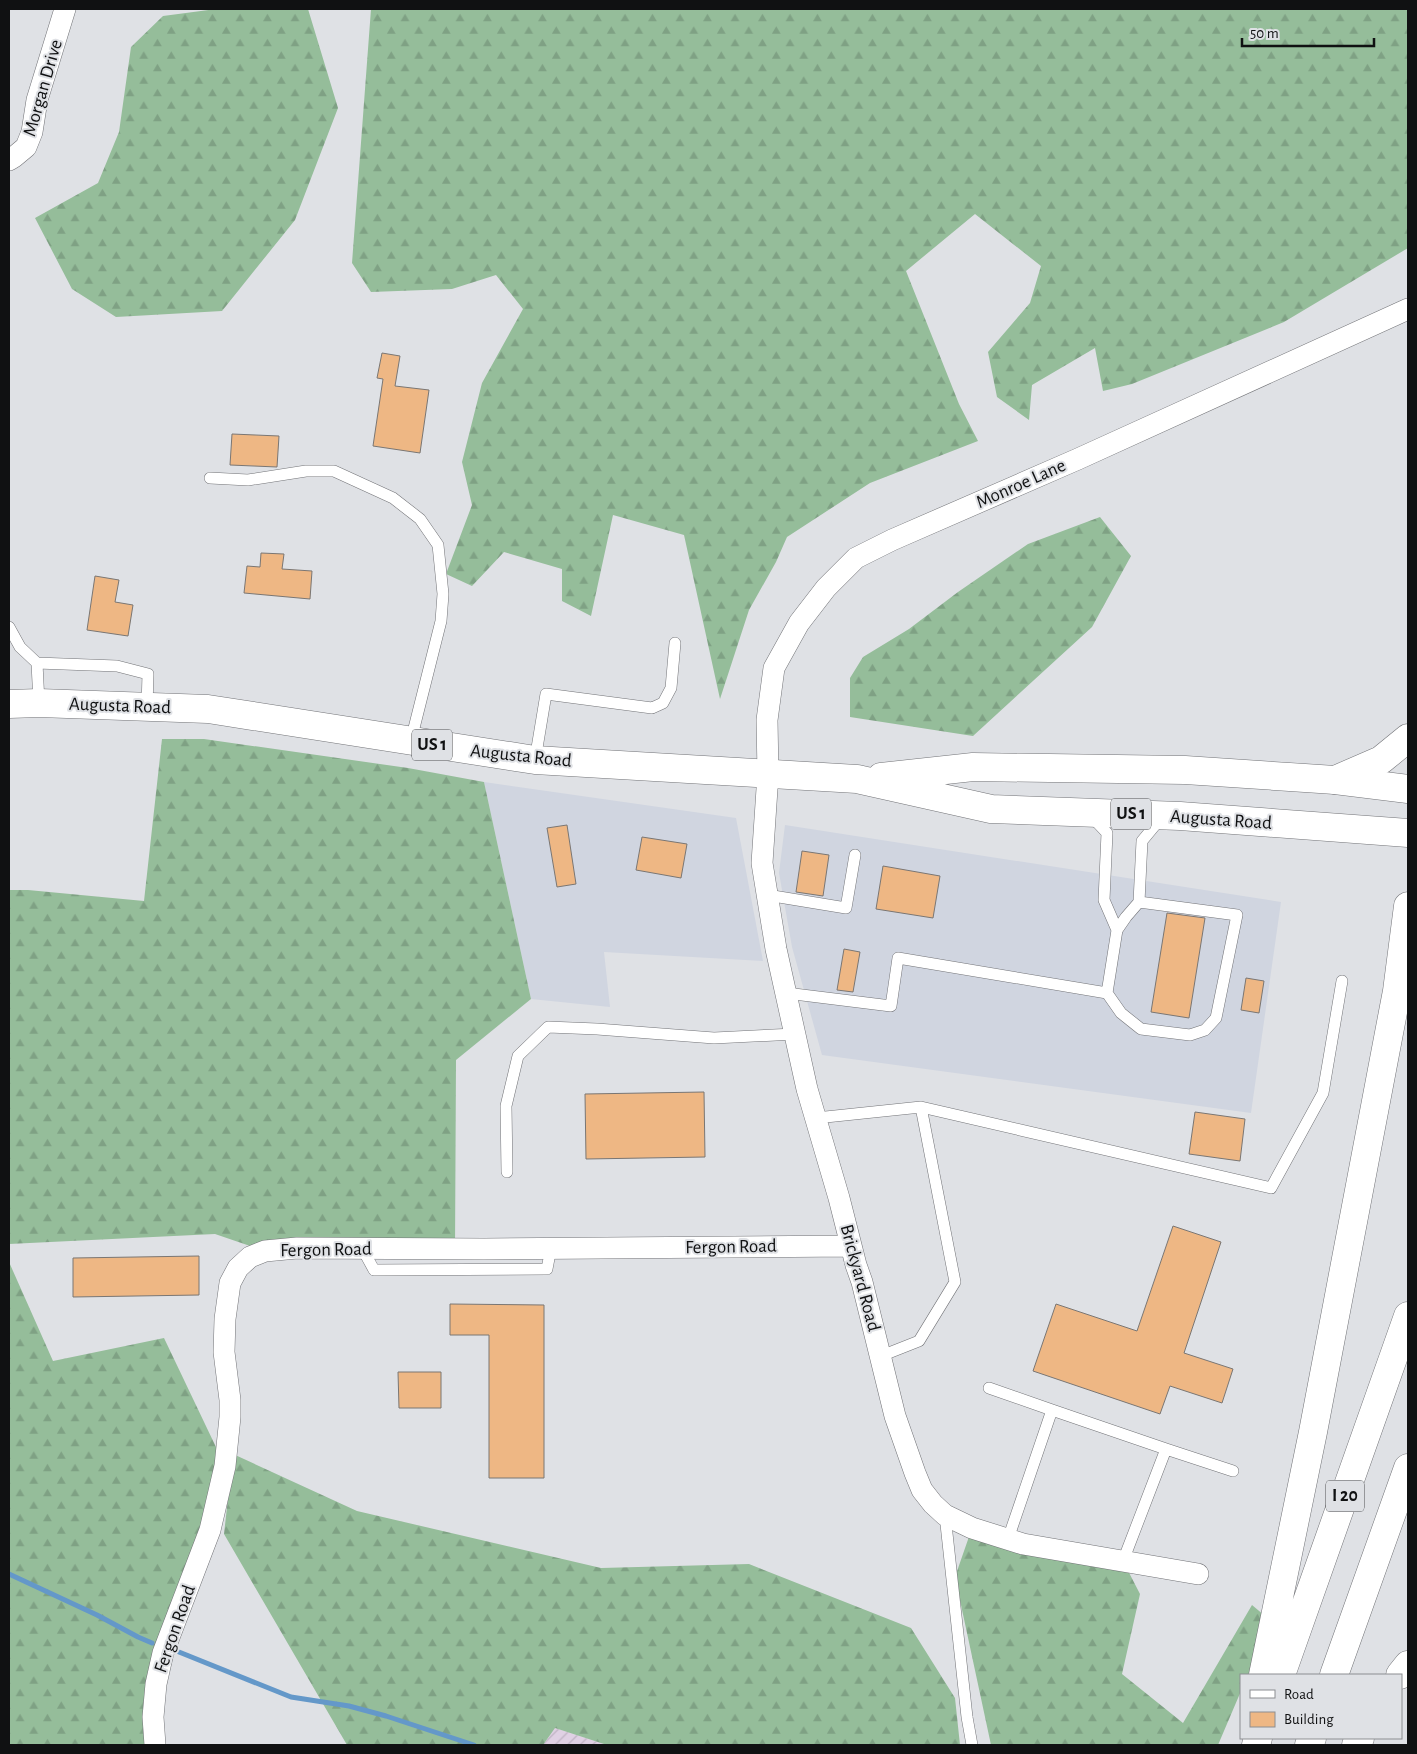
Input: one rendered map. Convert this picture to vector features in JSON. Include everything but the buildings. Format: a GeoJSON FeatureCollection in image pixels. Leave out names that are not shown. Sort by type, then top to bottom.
{"type":"FeatureCollection","features":[{"type":"Feature","properties":{"kind":"main road","name":"Augusta Road"},"geometry":{"type":"LineString","coordinates":[[9,704],[147,706],[208,710],[534,760],[857,779],[973,767],[1185,770],[1335,780],[1408,788]]}},
{"type":"Feature","properties":{"kind":"main road"},"geometry":{"type":"LineString","coordinates":[[1335,780],[1382,760],[1408,738]]}},
{"type":"Feature","properties":{"kind":"main road","name":"Augusta Road"},"geometry":{"type":"LineString","coordinates":[[857,779],[991,809],[1162,816],[1408,833]]}},
{"type":"Feature","properties":{"kind":"main road"},"geometry":{"type":"LineString","coordinates":[[1263,1674],[1314,1432],[1380,1086],[1397,991],[1408,906]]}},
{"type":"Feature","properties":{"kind":"main road","name":"I 20"},"geometry":{"type":"LineString","coordinates":[[1281,1674],[1408,1316]]}},
{"type":"Feature","properties":{"kind":"main road","name":"I 20"},"geometry":{"type":"LineString","coordinates":[[1334,1674],[1408,1468]]}},
{"type":"Feature","properties":{"kind":"street","name":"Morgan Drive"},"geometry":{"type":"LineString","coordinates":[[9,160],[26,146],[32,132],[37,100],[66,9]]}},
{"type":"Feature","properties":{"kind":"street","name":"Monroe Lane"},"geometry":{"type":"LineString","coordinates":[[768,774],[767,720],[774,668],[799,624],[826,588],[856,558],[892,540],[1087,455],[1408,309]]}},
{"type":"Feature","properties":{"kind":"street","name":"Brickyard Road"},"geometry":{"type":"LineString","coordinates":[[768,774],[762,863],[786,993],[807,1090],[862,1282],[895,1416],[922,1490],[945,1515],[972,1528],[1023,1544],[1198,1574]]}},
{"type":"Feature","properties":{"kind":"street","name":"Fergon Road"},"geometry":{"type":"LineString","coordinates":[[155,1745],[153,1717],[156,1684],[163,1653],[210,1530],[225,1466],[230,1400],[224,1335],[230,1283],[238,1268],[250,1258],[265,1251],[297,1248],[851,1246]]}},
{"type":"Feature","properties":{"kind":"lane"},"geometry":{"type":"LineString","coordinates":[[210,478],[248,480],[306,471],[334,471],[393,498],[420,519],[438,545],[442,594],[441,621],[411,742]]}},
{"type":"Feature","properties":{"kind":"lane"},"geometry":{"type":"LineString","coordinates":[[9,627],[20,647],[37,663],[117,666],[148,674],[147,706]]}},
{"type":"Feature","properties":{"kind":"lane"},"geometry":{"type":"LineString","coordinates":[[534,760],[546,694],[652,708],[663,703],[671,688],[675,642]]}},
{"type":"Feature","properties":{"kind":"lane"},"geometry":{"type":"LineString","coordinates":[[37,663],[39,703]]}},
{"type":"Feature","properties":{"kind":"lane"},"geometry":{"type":"LineString","coordinates":[[1088,813],[1107,832],[1104,900],[1116,930]]}},
{"type":"Feature","properties":{"kind":"lane"},"geometry":{"type":"LineString","coordinates":[[1106,993],[1116,930],[1139,902],[1142,841],[1162,816]]}},
{"type":"Feature","properties":{"kind":"lane"},"geometry":{"type":"LineString","coordinates":[[767,895],[846,908],[855,855]]}},
{"type":"Feature","properties":{"kind":"lane"},"geometry":{"type":"LineString","coordinates":[[786,993],[891,1006],[898,958],[1106,993],[1121,1013],[1141,1029],[1190,1035],[1205,1030],[1216,1018],[1237,915],[1139,902]]}},
{"type":"Feature","properties":{"kind":"lane"},"geometry":{"type":"LineString","coordinates":[[816,1118],[921,1107],[1271,1188],[1323,1093],[1342,981]]}},
{"type":"Feature","properties":{"kind":"lane"},"geometry":{"type":"LineString","coordinates":[[507,1172],[506,1106],[518,1056],[548,1027],[714,1038],[795,1034]]}},
{"type":"Feature","properties":{"kind":"lane"},"geometry":{"type":"LineString","coordinates":[[881,1356],[919,1341],[955,1282],[921,1107]]}},
{"type":"Feature","properties":{"kind":"lane"},"geometry":{"type":"LineString","coordinates":[[989,1388],[1233,1471]]}},
{"type":"Feature","properties":{"kind":"lane"},"geometry":{"type":"LineString","coordinates":[[1008,1539],[1052,1410]]}},
{"type":"Feature","properties":{"kind":"lane"},"geometry":{"type":"LineString","coordinates":[[1123,1561],[1166,1449]]}},
{"type":"Feature","properties":{"kind":"lane"},"geometry":{"type":"LineString","coordinates":[[945,1515],[967,1717],[972,1745]]}},
{"type":"Feature","properties":{"kind":"shaded area"},"geometry":{"type":"Polygon","coordinates":[[[484,782],[736,818],[763,961],[604,952],[610,1007],[531,999],[484,782]]]}},
{"type":"Feature","properties":{"kind":"shaded area"},"geometry":{"type":"Polygon","coordinates":[[[785,825],[1281,902],[1251,1113],[822,1055],[792,947],[779,873],[785,825]]]}},
{"type":"Feature","properties":{"kind":"shaded area"},"geometry":{"type":"Polygon","coordinates":[[[555,1728],[607,1745],[543,1745],[555,1728]]]}},
{"type":"Feature","properties":{"kind":"green space"},"geometry":{"type":"Polygon","coordinates":[[[216,9],[308,9],[338,108],[295,220],[222,311],[116,317],[72,289],[35,218],[98,183],[119,132],[131,47],[163,16],[216,9]]]}},
{"type":"Feature","properties":{"kind":"green space"},"geometry":{"type":"Polygon","coordinates":[[[371,9],[1408,9],[1408,248],[1284,322],[1132,384],[1103,391],[1095,348],[1032,385],[1029,420],[997,397],[988,352],[1030,303],[1041,266],[975,214],[906,271],[959,404],[978,441],[870,483],[787,537],[776,562],[749,610],[720,699],[684,535],[613,515],[591,616],[562,601],[562,569],[504,552],[472,586],[446,574],[472,505],[462,462],[482,383],[523,309],[496,275],[452,289],[371,292],[352,263],[371,9]]]}},
{"type":"Feature","properties":{"kind":"green space"},"geometry":{"type":"Polygon","coordinates":[[[1100,517],[1131,556],[1092,627],[973,736],[850,717],[850,678],[863,657],[909,629],[958,592],[1028,544],[1100,517]]]}},
{"type":"Feature","properties":{"kind":"green space"},"geometry":{"type":"Polygon","coordinates":[[[162,739],[204,739],[408,768],[484,782],[531,999],[456,1060],[455,1249],[265,1251],[215,1234],[9,1244],[9,890],[28,890],[144,901],[162,739]]]}},
{"type":"Feature","properties":{"kind":"green space"},"geometry":{"type":"Polygon","coordinates":[[[9,1262],[53,1361],[164,1338],[225,1466],[163,1653],[155,1745],[9,1745],[9,1262]]]}},
{"type":"Feature","properties":{"kind":"green space"},"geometry":{"type":"Polygon","coordinates":[[[233,1454],[357,1511],[601,1568],[749,1564],[911,1628],[955,1698],[960,1745],[607,1745],[555,1728],[543,1745],[347,1745],[224,1534],[233,1454]]]}},
{"type":"Feature","properties":{"kind":"green space"},"geometry":{"type":"Polygon","coordinates":[[[972,1528],[1123,1561],[1140,1594],[1122,1674],[1183,1723],[1252,1605],[1271,1621],[1248,1674],[1240,1674],[1240,1693],[1218,1745],[991,1745],[955,1577],[972,1528]]]}},
{"type":"Feature","properties":{"kind":"waterway"},"geometry":{"type":"LineString","coordinates":[[9,1574],[152,1643]]}},
{"type":"Feature","properties":{"kind":"waterway"},"geometry":{"type":"LineString","coordinates":[[179,1652],[291,1697],[349,1706],[474,1745]]}}]}
